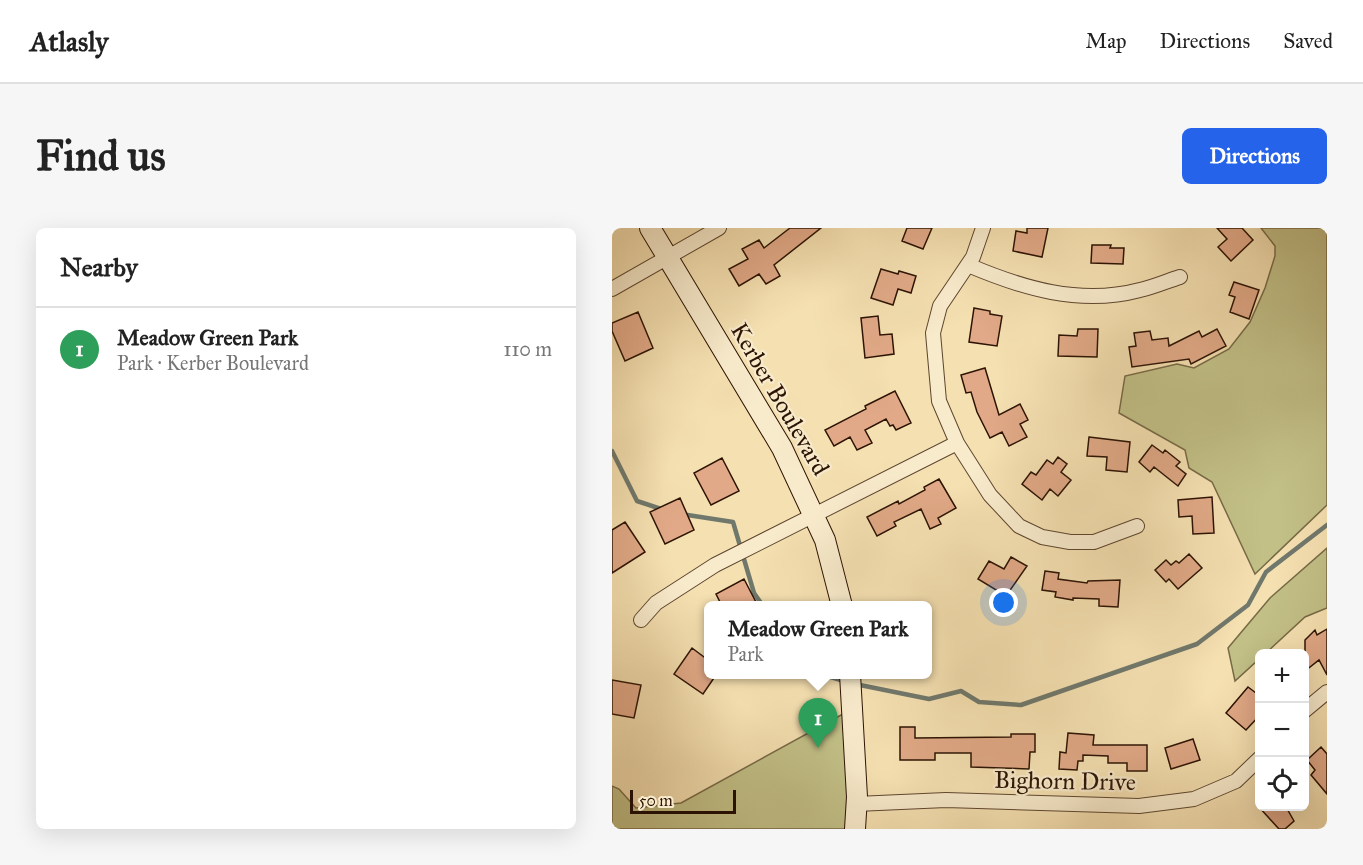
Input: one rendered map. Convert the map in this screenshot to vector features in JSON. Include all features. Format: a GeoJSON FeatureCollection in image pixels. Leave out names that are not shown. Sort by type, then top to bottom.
{"type":"FeatureCollection","features":[{"type":"Feature","properties":{"kind":"street","name":"Kerber Boulevard"},"geometry":{"type":"LineString","coordinates":[[650,228],[782,447],[825,540],[841,601]]}},
{"type":"Feature","properties":{"kind":"street"},"geometry":{"type":"LineString","coordinates":[[612,289],[719,228]]}},
{"type":"Feature","properties":{"kind":"street"},"geometry":{"type":"LineString","coordinates":[[983,228],[973,257],[940,306],[933,333],[939,401],[957,442],[990,495],[1019,526],[1042,537],[1070,542],[1094,542],[1137,526]]}},
{"type":"Feature","properties":{"kind":"street"},"geometry":{"type":"LineString","coordinates":[[968,265],[1003,280],[1044,292],[1078,296],[1139,291],[1180,277]]}},
{"type":"Feature","properties":{"kind":"street"},"geometry":{"type":"LineString","coordinates":[[641,620],[656,603],[715,565],[957,442]]}},
{"type":"Feature","properties":{"kind":"street"},"geometry":{"type":"LineString","coordinates":[[849,679],[856,804],[855,829]]}},
{"type":"Feature","properties":{"kind":"street"},"geometry":{"type":"LineString","coordinates":[[1309,708],[1327,692]]}},
{"type":"Feature","properties":{"kind":"street","name":"Bighorn Drive"},"geometry":{"type":"LineString","coordinates":[[856,804],[946,800],[1139,806],[1194,799],[1236,781],[1255,764]]}},
{"type":"Feature","properties":{"kind":"shaded area"},"geometry":{"type":"Polygon","coordinates":[[[1261,228],[1327,228],[1327,505],[1255,574],[1212,482],[1189,468],[1185,450],[1119,413],[1125,376],[1177,364],[1194,368],[1229,349],[1250,322],[1265,288],[1275,256],[1275,246],[1261,228]]]}},
{"type":"Feature","properties":{"kind":"shaded area"},"geometry":{"type":"Polygon","coordinates":[[[1327,548],[1327,608],[1305,617],[1270,649],[1255,649],[1255,663],[1235,681],[1228,648],[1270,598],[1327,548]]]}},
{"type":"Feature","properties":{"kind":"shaded area"},"geometry":{"type":"Polygon","coordinates":[[[852,709],[855,829],[612,829],[612,786],[619,789],[636,808],[681,803],[852,709]]]}},
{"type":"Feature","properties":{"kind":"building"},"geometry":{"type":"Polygon","coordinates":[[[790,228],[821,228],[774,265],[780,276],[766,284],[759,274],[739,286],[729,269],[748,259],[742,249],[759,240],[764,248],[790,228]]]}},
{"type":"Feature","properties":{"kind":"building"},"geometry":{"type":"Polygon","coordinates":[[[907,228],[932,228],[923,249],[902,241],[907,228]]]}},
{"type":"Feature","properties":{"kind":"building"},"geometry":{"type":"Polygon","coordinates":[[[1027,228],[1048,228],[1042,257],[1013,251],[1016,231],[1027,233],[1027,228]]]}},
{"type":"Feature","properties":{"kind":"building"},"geometry":{"type":"Polygon","coordinates":[[[1217,228],[1242,228],[1253,240],[1231,261],[1218,247],[1227,239],[1217,228]]]}},
{"type":"Feature","properties":{"kind":"building"},"geometry":{"type":"Polygon","coordinates":[[[1092,245],[1124,248],[1123,264],[1091,263],[1092,245]]]}},
{"type":"Feature","properties":{"kind":"building"},"geometry":{"type":"Polygon","coordinates":[[[881,269],[916,276],[911,293],[898,289],[893,305],[871,298],[881,269]]]}},
{"type":"Feature","properties":{"kind":"building"},"geometry":{"type":"Polygon","coordinates":[[[1234,282],[1259,290],[1249,319],[1230,312],[1235,297],[1229,295],[1234,282]]]}},
{"type":"Feature","properties":{"kind":"building"},"geometry":{"type":"Polygon","coordinates":[[[974,308],[1002,316],[997,346],[969,342],[974,308]]]}},
{"type":"Feature","properties":{"kind":"building"},"geometry":{"type":"Polygon","coordinates":[[[638,312],[653,348],[625,361],[612,331],[612,323],[638,312]]]}},
{"type":"Feature","properties":{"kind":"building"},"geometry":{"type":"Polygon","coordinates":[[[878,316],[880,335],[892,334],[894,354],[865,358],[861,318],[878,316]]]}},
{"type":"Feature","properties":{"kind":"building"},"geometry":{"type":"Polygon","coordinates":[[[1078,329],[1098,329],[1097,357],[1058,356],[1059,335],[1077,336],[1078,329]]]}},
{"type":"Feature","properties":{"kind":"building"},"geometry":{"type":"Polygon","coordinates":[[[1217,329],[1226,346],[1191,364],[1189,359],[1132,367],[1129,347],[1136,346],[1134,333],[1150,331],[1152,340],[1168,338],[1169,346],[1199,331],[1202,337],[1217,329]]]}},
{"type":"Feature","properties":{"kind":"building"},"geometry":{"type":"Polygon","coordinates":[[[985,368],[999,415],[1020,404],[1028,420],[1020,424],[1027,437],[1009,446],[1002,432],[990,438],[977,412],[971,392],[966,393],[961,375],[985,368]]]}},
{"type":"Feature","properties":{"kind":"building"},"geometry":{"type":"Polygon","coordinates":[[[895,391],[911,423],[896,430],[886,419],[865,430],[872,443],[857,450],[850,437],[834,446],[825,430],[895,391]]]}},
{"type":"Feature","properties":{"kind":"building"},"geometry":{"type":"Polygon","coordinates":[[[1089,437],[1130,442],[1127,472],[1106,470],[1107,457],[1087,456],[1089,437]]]}},
{"type":"Feature","properties":{"kind":"building"},"geometry":{"type":"Polygon","coordinates":[[[1152,445],[1163,453],[1165,450],[1180,462],[1176,466],[1186,474],[1178,486],[1154,467],[1150,472],[1139,462],[1152,445]]]}},
{"type":"Feature","properties":{"kind":"building"},"geometry":{"type":"Polygon","coordinates":[[[1058,457],[1067,464],[1061,472],[1071,480],[1058,496],[1050,489],[1042,500],[1022,484],[1031,472],[1036,475],[1047,460],[1053,464],[1058,457]]]}},
{"type":"Feature","properties":{"kind":"building"},"geometry":{"type":"Polygon","coordinates":[[[722,458],[739,491],[711,505],[694,473],[722,458]]]}},
{"type":"Feature","properties":{"kind":"building"},"geometry":{"type":"Polygon","coordinates":[[[939,479],[956,508],[938,518],[941,524],[930,529],[921,509],[894,522],[896,526],[877,536],[867,517],[898,501],[899,504],[925,490],[924,487],[939,479]]]}},
{"type":"Feature","properties":{"kind":"building"},"geometry":{"type":"Polygon","coordinates":[[[1212,497],[1214,533],[1193,534],[1192,516],[1179,517],[1178,500],[1212,497]]]}},
{"type":"Feature","properties":{"kind":"building"},"geometry":{"type":"Polygon","coordinates":[[[680,498],[694,530],[665,544],[650,512],[680,498]]]}},
{"type":"Feature","properties":{"kind":"building"},"geometry":{"type":"Polygon","coordinates":[[[625,522],[645,552],[612,573],[612,530],[625,522]]]}},
{"type":"Feature","properties":{"kind":"building"},"geometry":{"type":"Polygon","coordinates":[[[1189,554],[1202,568],[1178,589],[1169,579],[1166,582],[1155,570],[1166,560],[1171,565],[1176,561],[1179,563],[1189,554]]]}},
{"type":"Feature","properties":{"kind":"building"},"geometry":{"type":"Polygon","coordinates":[[[1011,557],[1027,566],[1006,596],[978,579],[989,561],[1004,569],[1011,557]]]}},
{"type":"Feature","properties":{"kind":"building"},"geometry":{"type":"Polygon","coordinates":[[[1045,571],[1059,573],[1058,579],[1087,583],[1088,581],[1120,580],[1118,607],[1099,606],[1099,599],[1073,598],[1073,600],[1055,597],[1056,592],[1042,590],[1045,571]]]}},
{"type":"Feature","properties":{"kind":"building"},"geometry":{"type":"Polygon","coordinates":[[[744,579],[755,601],[720,601],[716,594],[744,579]]]}},
{"type":"Feature","properties":{"kind":"building"},"geometry":{"type":"Polygon","coordinates":[[[1327,629],[1327,675],[1319,660],[1309,668],[1309,649],[1305,649],[1305,640],[1315,630],[1317,635],[1327,629]]]}},
{"type":"Feature","properties":{"kind":"building"},"geometry":{"type":"Polygon","coordinates":[[[692,648],[704,657],[704,679],[713,679],[703,694],[674,674],[692,648]]]}},
{"type":"Feature","properties":{"kind":"building"},"geometry":{"type":"Polygon","coordinates":[[[612,680],[641,685],[634,718],[612,714],[612,680]]]}},
{"type":"Feature","properties":{"kind":"building"},"geometry":{"type":"Polygon","coordinates":[[[1248,687],[1255,692],[1255,720],[1246,730],[1226,713],[1248,687]]]}},
{"type":"Feature","properties":{"kind":"building"},"geometry":{"type":"Polygon","coordinates":[[[900,727],[915,727],[915,738],[1011,737],[1011,734],[1035,734],[1035,752],[1030,752],[1029,769],[971,767],[971,753],[935,753],[935,760],[900,760],[900,727]]]}},
{"type":"Feature","properties":{"kind":"building"},"geometry":{"type":"Polygon","coordinates":[[[1068,733],[1094,735],[1093,745],[1147,745],[1147,771],[1127,771],[1127,763],[1108,763],[1108,756],[1083,755],[1083,761],[1078,761],[1077,770],[1059,769],[1060,752],[1066,753],[1068,733]]]}},
{"type":"Feature","properties":{"kind":"building"},"geometry":{"type":"Polygon","coordinates":[[[1193,739],[1200,760],[1171,769],[1165,748],[1193,739]]]}},
{"type":"Feature","properties":{"kind":"building"},"geometry":{"type":"Polygon","coordinates":[[[1321,747],[1327,754],[1327,794],[1311,775],[1315,770],[1309,762],[1309,758],[1321,747]]]}},
{"type":"Feature","properties":{"kind":"building"},"geometry":{"type":"Polygon","coordinates":[[[1263,811],[1288,811],[1294,821],[1285,829],[1279,829],[1263,811]]]}},
{"type":"Feature","properties":{"kind":"waterway"},"geometry":{"type":"LineString","coordinates":[[612,451],[637,501],[664,510]]}},
{"type":"Feature","properties":{"kind":"waterway"},"geometry":{"type":"LineString","coordinates":[[681,514],[733,522],[754,593],[760,601]]}},
{"type":"Feature","properties":{"kind":"waterway"},"geometry":{"type":"LineString","coordinates":[[855,684],[929,699],[961,691],[979,702],[1021,705],[1197,644],[1248,605],[1266,572],[1327,525]]}},
{"type":"Feature","properties":{"kind":"waterway"},"geometry":{"type":"LineString","coordinates":[[837,679],[844,681]]}},
{"type":"Feature","properties":{"kind":"place","name":"Meadow Green Park"},"geometry":{"type":"Point","coordinates":[818,748]}}]}
